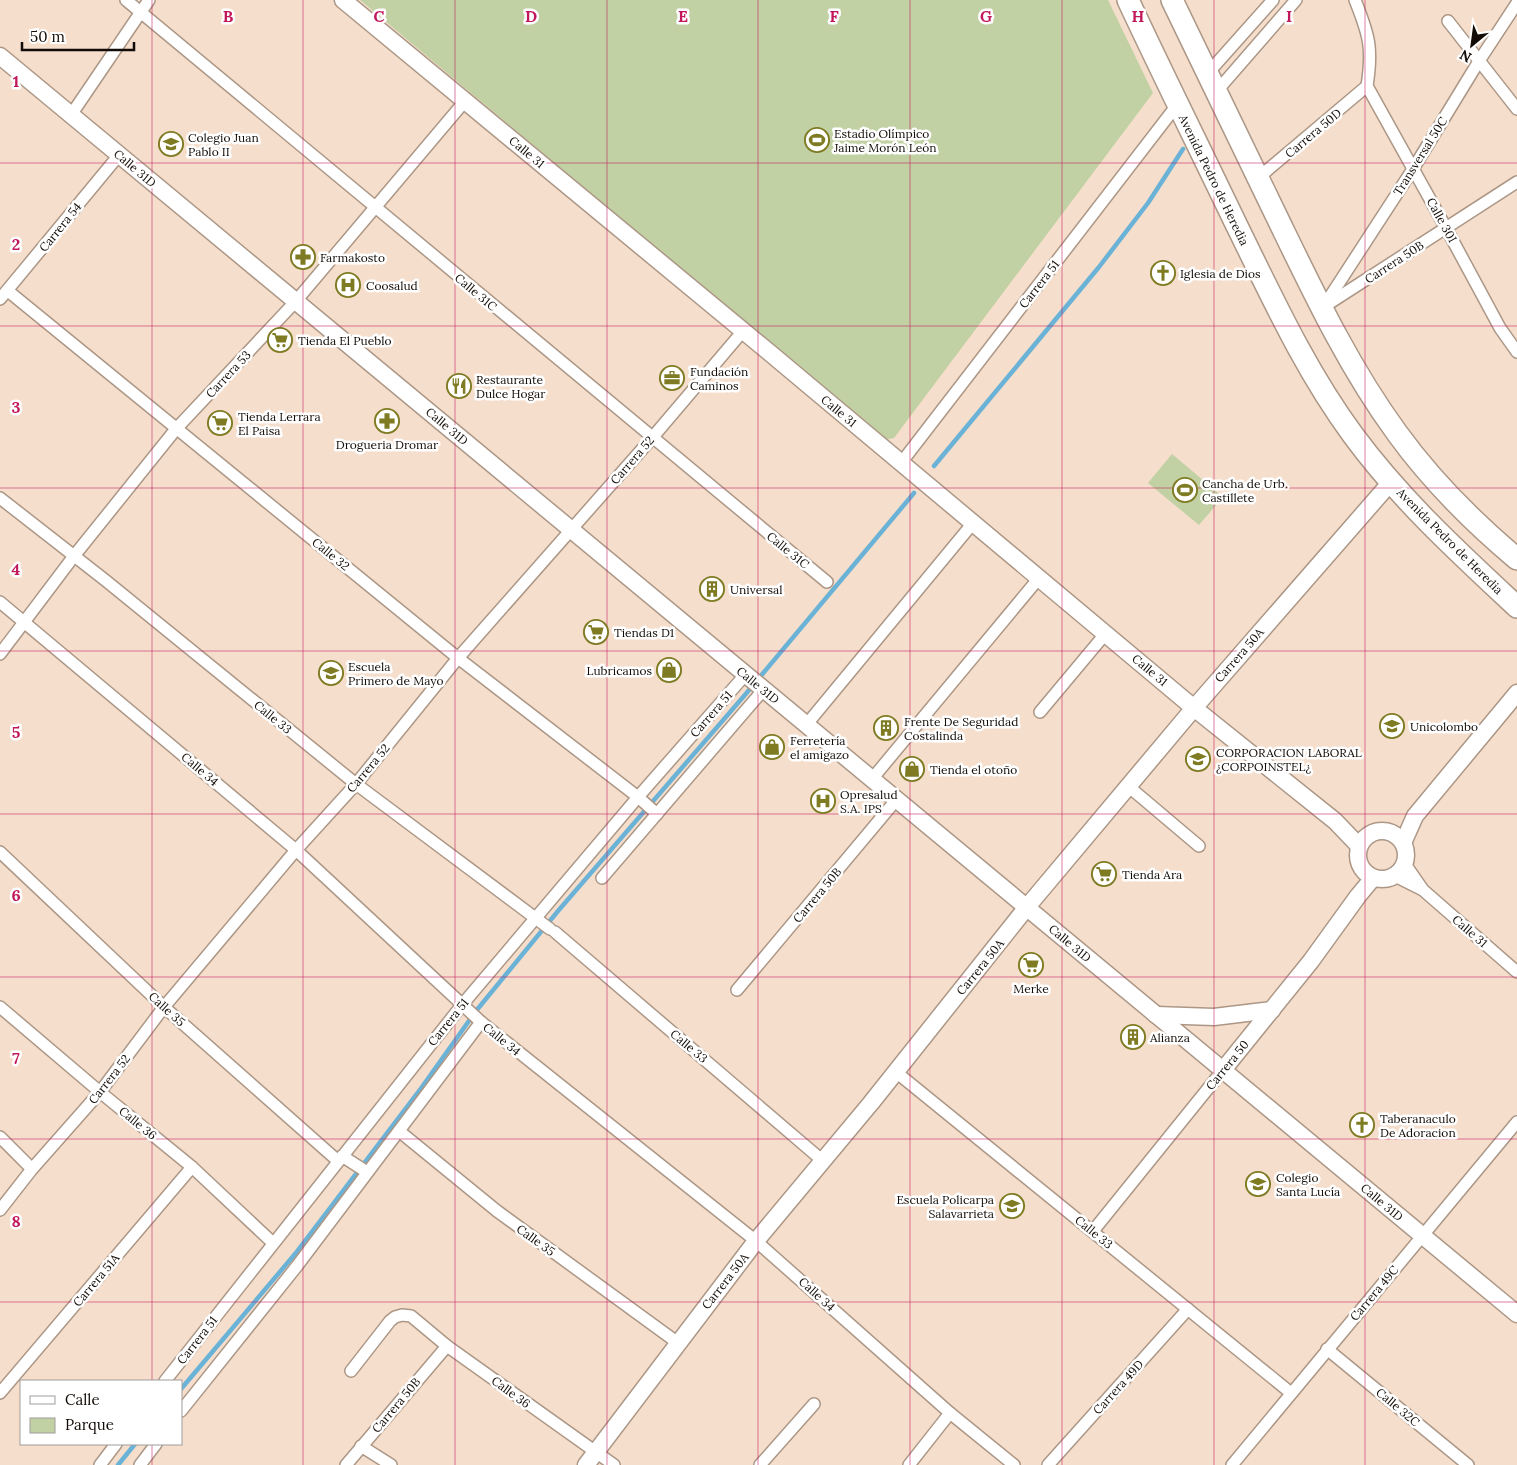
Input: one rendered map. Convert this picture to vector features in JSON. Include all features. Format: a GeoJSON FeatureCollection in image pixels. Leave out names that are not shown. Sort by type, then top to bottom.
{"type":"FeatureCollection","features":[{"type":"Feature","properties":{"kind":"highway","name":"Avenida Pedro de Heredia"},"geometry":{"type":"LineString","coordinates":[[1128,0],[1177,105],[1290,333],[1314,376],[1354,436],[1391,482],[1435,529],[1517,607]]}},
{"type":"Feature","properties":{"kind":"highway"},"geometry":{"type":"LineString","coordinates":[[1172,0],[1322,309],[1371,394],[1406,445],[1445,490],[1484,530],[1517,559]]}},
{"type":"Feature","properties":{"kind":"street","name":"Calle 31C"},"geometry":{"type":"LineString","coordinates":[[126,0],[827,582]]}},
{"type":"Feature","properties":{"kind":"street"},"geometry":{"type":"LineString","coordinates":[[71,115],[150,0]]}},
{"type":"Feature","properties":{"kind":"street","name":"Calle 31"},"geometry":{"type":"LineString","coordinates":[[343,0],[1194,708],[1335,821],[1359,846]]}},
{"type":"Feature","properties":{"kind":"street"},"geometry":{"type":"LineString","coordinates":[[1212,82],[1273,0]]}},
{"type":"Feature","properties":{"kind":"street"},"geometry":{"type":"LineString","coordinates":[[1212,82],[1296,0]]}},
{"type":"Feature","properties":{"kind":"street"},"geometry":{"type":"LineString","coordinates":[[1354,0],[1368,32],[1370,71],[1367,86]]}},
{"type":"Feature","properties":{"kind":"street","name":"Transversal 50C"},"geometry":{"type":"LineString","coordinates":[[1322,309],[1517,3]]}},
{"type":"Feature","properties":{"kind":"street"},"geometry":{"type":"LineString","coordinates":[[1448,21],[1517,109]]}},
{"type":"Feature","properties":{"kind":"street","name":"Calle 31D"},"geometry":{"type":"LineString","coordinates":[[0,56],[1517,1314]]}},
{"type":"Feature","properties":{"kind":"street","name":"Calle 30I"},"geometry":{"type":"LineString","coordinates":[[1367,86],[1500,328],[1517,352]]}},
{"type":"Feature","properties":{"kind":"street","name":"Carrera 50D"},"geometry":{"type":"LineString","coordinates":[[1258,178],[1367,86]]}},
{"type":"Feature","properties":{"kind":"street","name":"Carrera 53"},"geometry":{"type":"LineString","coordinates":[[0,654],[74,556],[176,429],[296,301],[465,101]]}},
{"type":"Feature","properties":{"kind":"street","name":"Carrera 51"},"geometry":{"type":"LineString","coordinates":[[901,463],[1177,105]]}},
{"type":"Feature","properties":{"kind":"street","name":"Carrera 54"},"geometry":{"type":"LineString","coordinates":[[4,295],[119,155]]}},
{"type":"Feature","properties":{"kind":"street","name":"Carrera 50B"},"geometry":{"type":"LineString","coordinates":[[1322,309],[1517,182]]}},
{"type":"Feature","properties":{"kind":"street","name":"Calle 32"},"geometry":{"type":"LineString","coordinates":[[4,295],[176,429],[458,658],[655,812]]}},
{"type":"Feature","properties":{"kind":"street","name":"Carrera 52"},"geometry":{"type":"LineString","coordinates":[[0,1210],[32,1169],[100,1092],[164,1007],[296,850],[356,784],[458,658],[652,438],[743,331]]}},
{"type":"Feature","properties":{"kind":"street","name":"Carrera 50A"},"geometry":{"type":"LineString","coordinates":[[591,1459],[756,1241],[896,1072],[1027,907],[1194,708],[1391,482]]}},
{"type":"Feature","properties":{"kind":"street","name":"Calle 33"},"geometry":{"type":"LineString","coordinates":[[0,498],[356,784],[553,931],[823,1161]]}},
{"type":"Feature","properties":{"kind":"street"},"geometry":{"type":"LineString","coordinates":[[807,724],[973,523]]}},
{"type":"Feature","properties":{"kind":"street"},"geometry":{"type":"LineString","coordinates":[[872,779],[1039,578]]}},
{"type":"Feature","properties":{"kind":"street","name":"Calle 34"},"geometry":{"type":"LineString","coordinates":[[0,602],[296,850],[480,1021],[756,1241],[950,1413],[1014,1465]]}},
{"type":"Feature","properties":{"kind":"street"},"geometry":{"type":"LineString","coordinates":[[1040,712],[1106,633]]}},
{"type":"Feature","properties":{"kind":"street","name":"Carrera 51"},"geometry":{"type":"LineString","coordinates":[[166,1380],[273,1243],[464,1007],[745,674]]}},
{"type":"Feature","properties":{"kind":"street","name":"Carrera 51"},"geometry":{"type":"LineString","coordinates":[[602,878],[655,812],[764,689]]}},
{"type":"Feature","properties":{"kind":"street"},"geometry":{"type":"LineString","coordinates":[[1403,843],[1415,816],[1517,693]]}},
{"type":"Feature","properties":{"kind":"street"},"geometry":{"type":"LineString","coordinates":[[1128,786],[1198,846]]}},
{"type":"Feature","properties":{"kind":"street","name":"Carrera 50B"},"geometry":{"type":"LineString","coordinates":[[737,990],[897,799]]}},
{"type":"Feature","properties":{"kind":"street"},"geometry":{"type":"LineString","coordinates":[[1377,832],[1394,834],[1403,843],[1406,853],[1400,870],[1384,880],[1368,874],[1358,858],[1359,846],[1364,838],[1377,832],[1415,816]]}},
{"type":"Feature","properties":{"kind":"street","name":"Calle 31"},"geometry":{"type":"LineString","coordinates":[[1335,821],[1377,832]]}},
{"type":"Feature","properties":{"kind":"street","name":"Calle 35"},"geometry":{"type":"LineString","coordinates":[[0,852],[164,1007],[342,1159],[365,1171]]}},
{"type":"Feature","properties":{"kind":"street","name":"Calle 31"},"geometry":{"type":"LineString","coordinates":[[1400,870],[1517,972]]}},
{"type":"Feature","properties":{"kind":"street","name":"Carrera 50"},"geometry":{"type":"LineString","coordinates":[[1093,1231],[1311,962],[1358,896],[1368,874]]}},
{"type":"Feature","properties":{"kind":"street","name":"Calle 36"},"geometry":{"type":"LineString","coordinates":[[0,1007],[192,1167],[273,1243]]}},
{"type":"Feature","properties":{"kind":"street"},"geometry":{"type":"LineString","coordinates":[[1156,1014],[1214,1017],[1272,1010]]}},
{"type":"Feature","properties":{"kind":"street"},"geometry":{"type":"LineString","coordinates":[[182,1411],[297,1266],[365,1171],[399,1131],[480,1021]]}},
{"type":"Feature","properties":{"kind":"street","name":"Calle 33"},"geometry":{"type":"LineString","coordinates":[[896,1072],[1291,1393]]}},
{"type":"Feature","properties":{"kind":"street","name":"Carrera 49C"},"geometry":{"type":"LineString","coordinates":[[1232,1465],[1517,1122]]}},
{"type":"Feature","properties":{"kind":"street","name":"Calle 35"},"geometry":{"type":"LineString","coordinates":[[399,1131],[497,1211],[678,1343]]}},
{"type":"Feature","properties":{"kind":"street"},"geometry":{"type":"LineString","coordinates":[[0,1137],[32,1169]]}},
{"type":"Feature","properties":{"kind":"street","name":"Carrera 51A"},"geometry":{"type":"LineString","coordinates":[[0,1393],[192,1167]]}},
{"type":"Feature","properties":{"kind":"street","name":"Carrera 49D"},"geometry":{"type":"LineString","coordinates":[[1048,1465],[1188,1309]]}},
{"type":"Feature","properties":{"kind":"street","name":"Calle 36"},"geometry":{"type":"LineString","coordinates":[[351,1371],[395,1316],[411,1316],[591,1459],[614,1465]]}},
{"type":"Feature","properties":{"kind":"street","name":"Carrera 50B"},"geometry":{"type":"LineString","coordinates":[[346,1465],[447,1346]]}},
{"type":"Feature","properties":{"kind":"street","name":"Calle 32C"},"geometry":{"type":"LineString","coordinates":[[1327,1349],[1468,1465]]}},
{"type":"Feature","properties":{"kind":"street"},"geometry":{"type":"LineString","coordinates":[[760,1465],[814,1404]]}},
{"type":"Feature","properties":{"kind":"street"},"geometry":{"type":"LineString","coordinates":[[909,1465],[950,1413]]}},
{"type":"Feature","properties":{"kind":"street"},"geometry":{"type":"LineString","coordinates":[[100,1465],[115,1445]]}},
{"type":"Feature","properties":{"kind":"street"},"geometry":{"type":"LineString","coordinates":[[140,1465],[155,1445]]}},
{"type":"Feature","properties":{"kind":"street"},"geometry":{"type":"LineString","coordinates":[[361,1446],[391,1465]]}},
{"type":"Feature","properties":{"kind":"green space"},"geometry":{"type":"Polygon","coordinates":[[[360,0],[1108,0],[1153,93],[894,438],[885,440],[360,0]]]}},
{"type":"Feature","properties":{"kind":"green space","name":"Cancha de Urb. Castillete"},"geometry":{"type":"Polygon","coordinates":[[[1172,454],[1223,497],[1199,525],[1148,483],[1172,454]]]}},
{"type":"Feature","properties":{"kind":"waterway"},"geometry":{"type":"LineString","coordinates":[[934,466],[1099,267],[1148,203],[1183,149]]}},
{"type":"Feature","properties":{"kind":"waterway"},"geometry":{"type":"LineString","coordinates":[[182,1388],[295,1254],[422,1087],[476,1011],[558,911],[744,696],[914,493]]}},
{"type":"Feature","properties":{"kind":"waterway"},"geometry":{"type":"LineString","coordinates":[[118,1465],[134,1445]]}},
{"type":"Feature","properties":{"kind":"place","name":"Estadio Olímpico Jaime Morón León"},"geometry":{"type":"Point","coordinates":[817,140]}},
{"type":"Feature","properties":{"kind":"place","name":"Colegio Juan Pablo II"},"geometry":{"type":"Point","coordinates":[171,144]}},
{"type":"Feature","properties":{"kind":"place","name":"Farmakosto"},"geometry":{"type":"Point","coordinates":[303,257]}},
{"type":"Feature","properties":{"kind":"place","name":"Iglesia de Dios"},"geometry":{"type":"Point","coordinates":[1163,273]}},
{"type":"Feature","properties":{"kind":"place","name":"Coosalud"},"geometry":{"type":"Point","coordinates":[348,285]}},
{"type":"Feature","properties":{"kind":"place","name":"Tienda El Pueblo"},"geometry":{"type":"Point","coordinates":[280,340]}},
{"type":"Feature","properties":{"kind":"place","name":"Fundación Caminos"},"geometry":{"type":"Point","coordinates":[672,378]}},
{"type":"Feature","properties":{"kind":"place","name":"Restaurante Dulce Hogar"},"geometry":{"type":"Point","coordinates":[459,386]}},
{"type":"Feature","properties":{"kind":"place","name":"Drogueria Dromar"},"geometry":{"type":"Point","coordinates":[387,421]}},
{"type":"Feature","properties":{"kind":"place","name":"Tienda Lerrara El Paisa"},"geometry":{"type":"Point","coordinates":[220,423]}},
{"type":"Feature","properties":{"kind":"place","name":"Cancha de Urb. Castillete"},"geometry":{"type":"Point","coordinates":[1185,490]}},
{"type":"Feature","properties":{"kind":"place","name":"Universal"},"geometry":{"type":"Point","coordinates":[712,589]}},
{"type":"Feature","properties":{"kind":"place","name":"Tiendas D1"},"geometry":{"type":"Point","coordinates":[596,632]}},
{"type":"Feature","properties":{"kind":"place","name":"Lubricamos"},"geometry":{"type":"Point","coordinates":[669,670]}},
{"type":"Feature","properties":{"kind":"place","name":"Escuela Primero de Mayo"},"geometry":{"type":"Point","coordinates":[331,673]}},
{"type":"Feature","properties":{"kind":"place","name":"Unicolombo"},"geometry":{"type":"Point","coordinates":[1392,726]}},
{"type":"Feature","properties":{"kind":"place","name":"Frente De Seguridad Costalinda"},"geometry":{"type":"Point","coordinates":[886,728]}},
{"type":"Feature","properties":{"kind":"place","name":"Ferretería el amigazo"},"geometry":{"type":"Point","coordinates":[772,747]}},
{"type":"Feature","properties":{"kind":"place","name":"CORPORACION LABORAL ¿CORPOINSTEL¿"},"geometry":{"type":"Point","coordinates":[1198,759]}},
{"type":"Feature","properties":{"kind":"place","name":"Tienda el otoño"},"geometry":{"type":"Point","coordinates":[912,769]}},
{"type":"Feature","properties":{"kind":"place","name":"Opresalud S.A. IPS"},"geometry":{"type":"Point","coordinates":[823,801]}},
{"type":"Feature","properties":{"kind":"place","name":"Tienda Ara"},"geometry":{"type":"Point","coordinates":[1104,874]}},
{"type":"Feature","properties":{"kind":"place","name":"Merke"},"geometry":{"type":"Point","coordinates":[1031,965]}},
{"type":"Feature","properties":{"kind":"place","name":"Alianza"},"geometry":{"type":"Point","coordinates":[1133,1037]}},
{"type":"Feature","properties":{"kind":"place","name":"Taberanaculo De Adoracion"},"geometry":{"type":"Point","coordinates":[1362,1125]}},
{"type":"Feature","properties":{"kind":"place","name":"Colegio Santa Lucía"},"geometry":{"type":"Point","coordinates":[1258,1184]}},
{"type":"Feature","properties":{"kind":"place","name":"Escuela Policarpa Salavarrieta"},"geometry":{"type":"Point","coordinates":[1012,1206]}}]}
